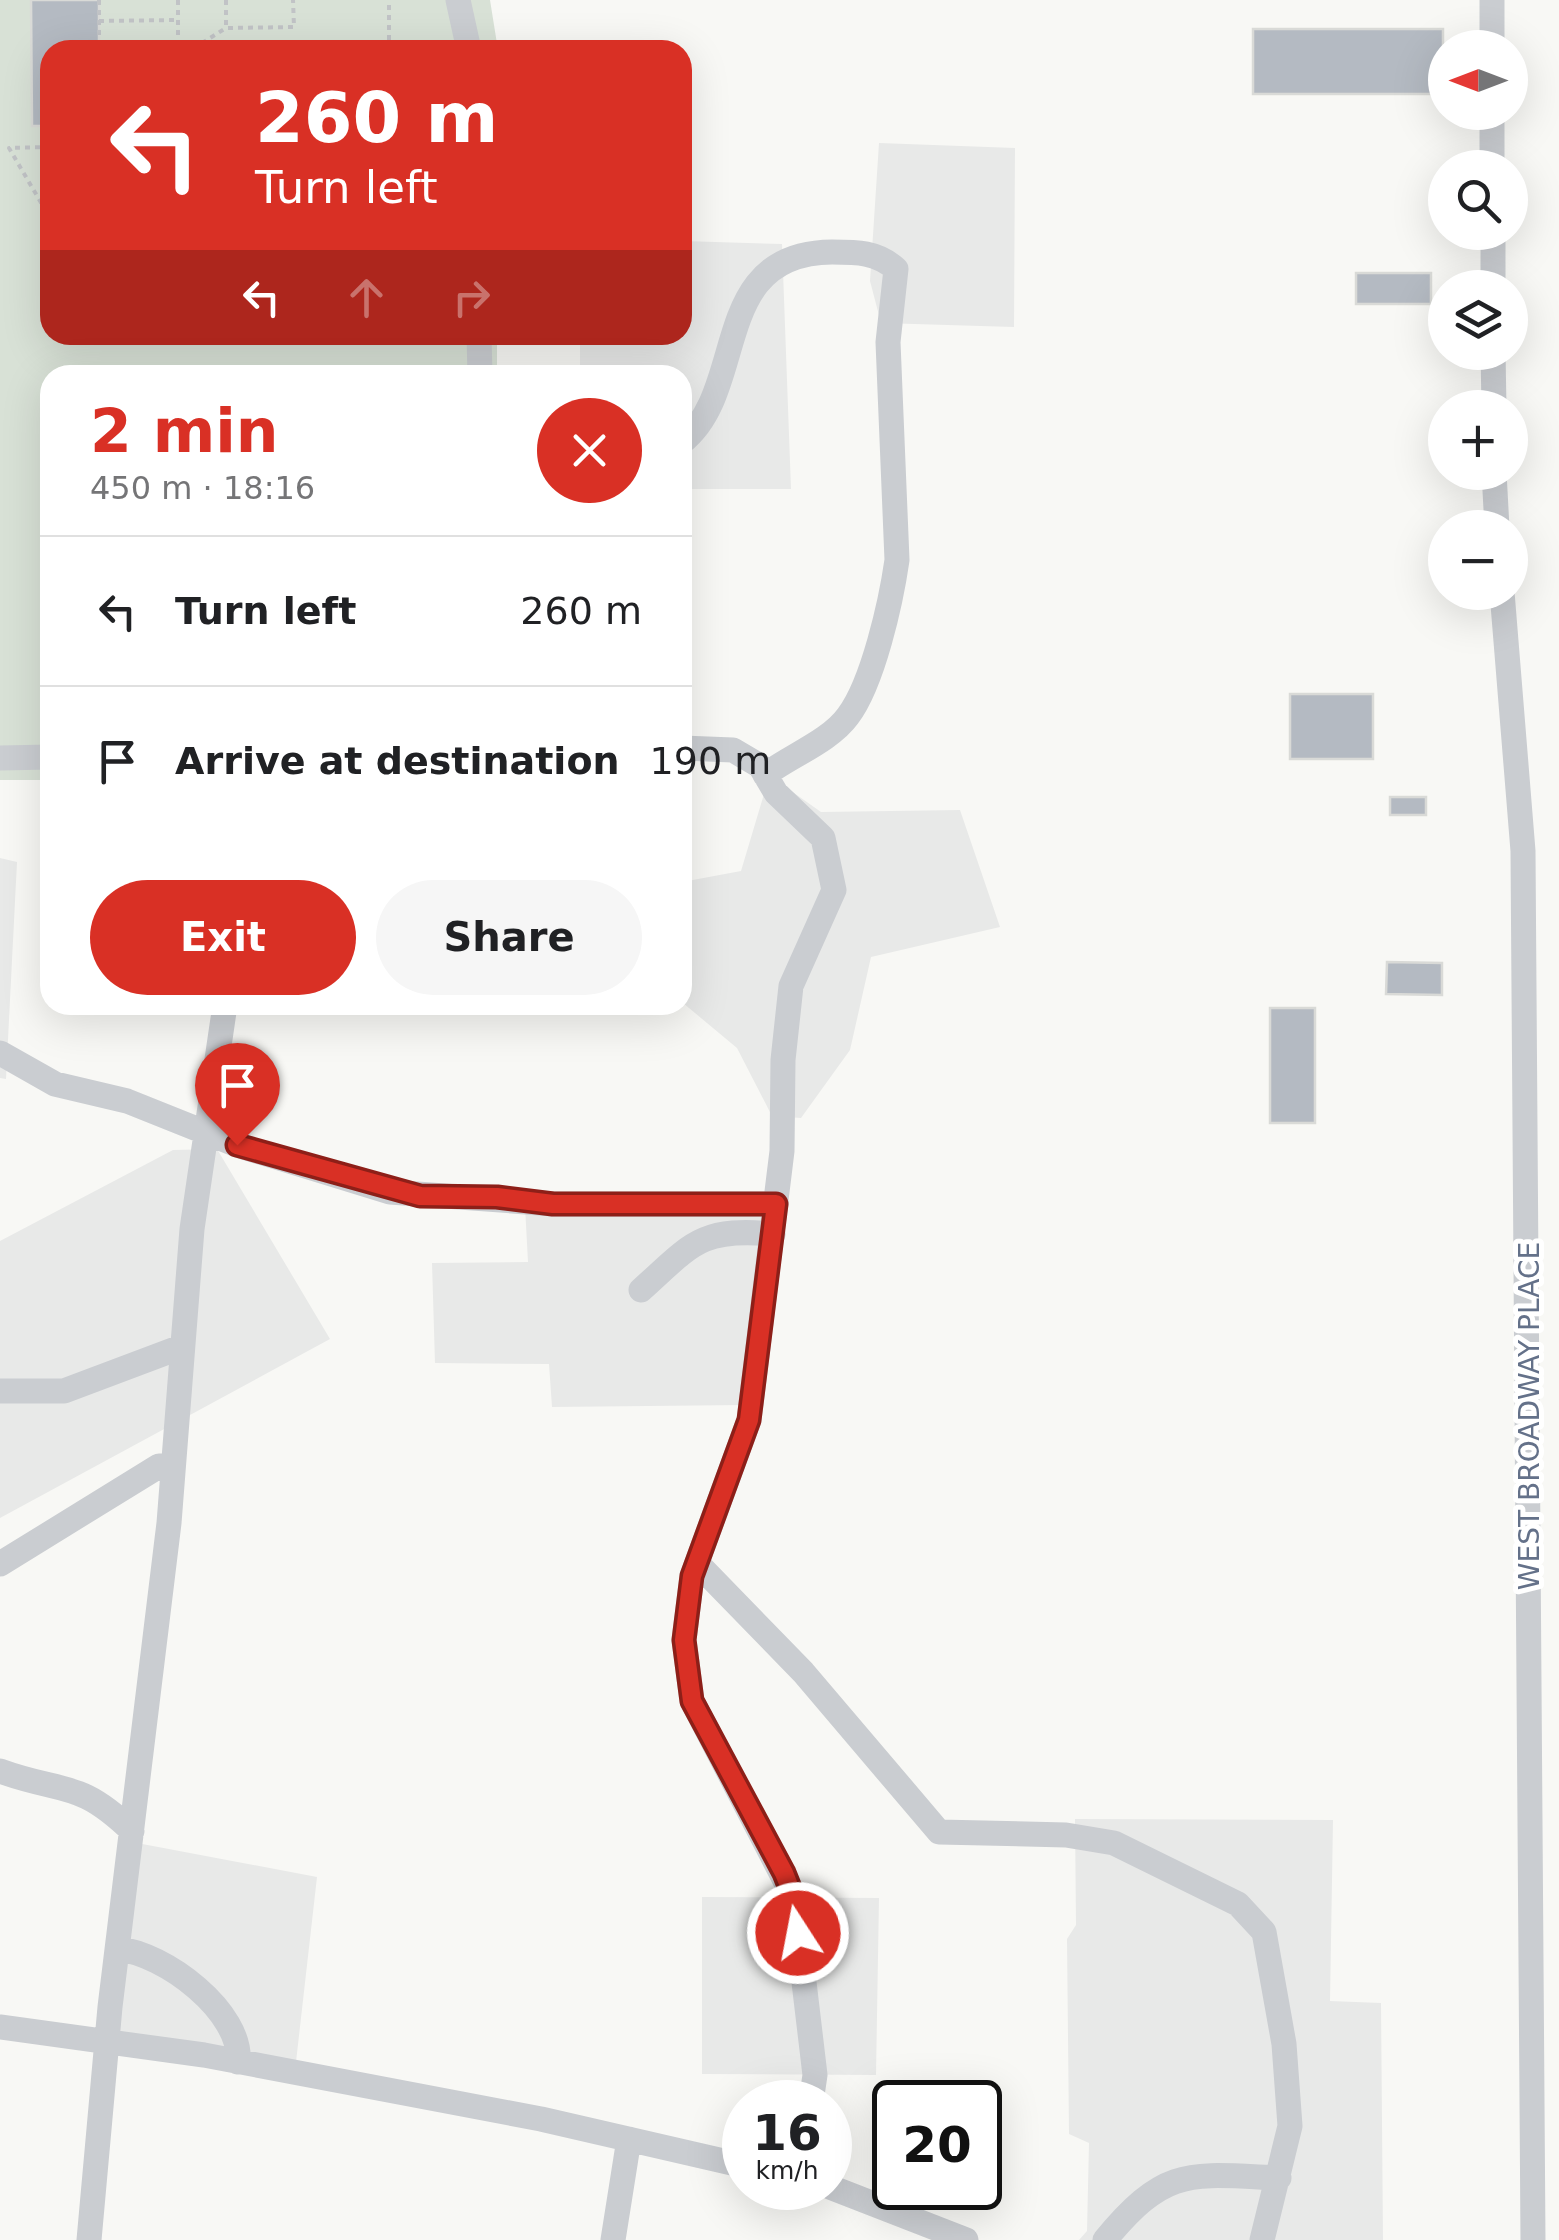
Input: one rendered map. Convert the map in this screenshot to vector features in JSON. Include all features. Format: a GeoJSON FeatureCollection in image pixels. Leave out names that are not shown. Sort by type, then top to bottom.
{"type":"FeatureCollection","features":[{"type":"Feature","properties":{"kind":"street"},"geometry":{"type":"LineString","coordinates":[[458,0],[467,40]]}},
{"type":"Feature","properties":{"kind":"street"},"geometry":{"type":"LineString","coordinates":[[1492,0],[1492,30]]}},
{"type":"Feature","properties":{"kind":"street"},"geometry":{"type":"LineString","coordinates":[[692,434],[702,426],[717,390],[735,319],[770,270],[794,257],[826,252],[874,255],[896,270],[888,342],[897,560],[893,587],[864,684],[848,717],[765,775]]}},
{"type":"Feature","properties":{"kind":"street","name":"WEST BROADWAY PLACE"},"geometry":{"type":"LineString","coordinates":[[1503,610],[1523,851],[1533,2240]]}},
{"type":"Feature","properties":{"kind":"street"},"geometry":{"type":"LineString","coordinates":[[692,748],[732,750],[760,766],[776,793],[823,838],[834,890],[792,986],[783,1060],[776,1204],[749,1420],[697,1563],[684,1640],[692,1701],[794,1898],[815,2080]]}},
{"type":"Feature","properties":{"kind":"street"},"geometry":{"type":"LineString","coordinates":[[0,758],[40,758]]}},
{"type":"Feature","properties":{"kind":"street"},"geometry":{"type":"LineString","coordinates":[[88,2240],[173,1466],[204,1129],[223,1015]]}},
{"type":"Feature","properties":{"kind":"street"},"geometry":{"type":"LineString","coordinates":[[0,1052],[56,1084],[127,1102],[237,1145],[420,1196],[497,1197],[553,1204],[776,1204]]}},
{"type":"Feature","properties":{"kind":"street"},"geometry":{"type":"LineString","coordinates":[[640,1290],[695,1240],[741,1230],[773,1234]]}},
{"type":"Feature","properties":{"kind":"street"},"geometry":{"type":"LineString","coordinates":[[0,1392],[64,1391],[181,1348]]}},
{"type":"Feature","properties":{"kind":"street"},"geometry":{"type":"LineString","coordinates":[[0,1564],[159,1466],[173,1466]]}},
{"type":"Feature","properties":{"kind":"street"},"geometry":{"type":"LineString","coordinates":[[697,1563],[804,1672],[939,1832],[1066,1834],[1114,1843],[1238,1904],[1264,1932],[1284,2044],[1290,2126],[1262,2240]]}},
{"type":"Feature","properties":{"kind":"street"},"geometry":{"type":"LineString","coordinates":[[0,1772],[28,1782],[72,1788],[102,1802],[132,1831]]}},
{"type":"Feature","properties":{"kind":"street"},"geometry":{"type":"LineString","coordinates":[[118,1949],[166,1969],[230,2019],[240,2048],[238,2062]]}},
{"type":"Feature","properties":{"kind":"street"},"geometry":{"type":"LineString","coordinates":[[0,2027],[238,2062],[722,2161]]}},
{"type":"Feature","properties":{"kind":"street"},"geometry":{"type":"LineString","coordinates":[[613,2240],[629,2139]]}},
{"type":"Feature","properties":{"kind":"street"},"geometry":{"type":"LineString","coordinates":[[1105,2240],[1161,2184],[1200,2174],[1278,2178]]}},
{"type":"Feature","properties":{"kind":"street"},"geometry":{"type":"LineString","coordinates":[[852,2196],[966,2240]]}},
{"type":"Feature","properties":{"kind":"path"},"geometry":{"type":"LineString","coordinates":[[99,0],[99,40]]}},
{"type":"Feature","properties":{"kind":"path"},"geometry":{"type":"LineString","coordinates":[[178,0],[178,40]]}},
{"type":"Feature","properties":{"kind":"path"},"geometry":{"type":"LineString","coordinates":[[226,0],[226,28]]}},
{"type":"Feature","properties":{"kind":"path"},"geometry":{"type":"LineString","coordinates":[[211,40],[226,28],[294,27],[294,0]]}},
{"type":"Feature","properties":{"kind":"path"},"geometry":{"type":"LineString","coordinates":[[389,0],[389,40]]}},
{"type":"Feature","properties":{"kind":"path"},"geometry":{"type":"LineString","coordinates":[[99,21],[178,20]]}},
{"type":"Feature","properties":{"kind":"path"},"geometry":{"type":"LineString","coordinates":[[40,147],[9,148],[40,201]]}},
{"type":"Feature","properties":{"kind":"shaded area"},"geometry":{"type":"Polygon","coordinates":[[[0,0],[490,0],[496,40],[40,40],[40,345],[497,345],[497,365],[40,365],[40,780],[0,780],[0,0]]]}},
{"type":"Feature","properties":{"kind":"shaded area"},"geometry":{"type":"Polygon","coordinates":[[[879,143],[1015,148],[1014,327],[881,323],[870,281],[879,143]]]}},
{"type":"Feature","properties":{"kind":"shaded area"},"geometry":{"type":"Polygon","coordinates":[[[692,241],[782,244],[791,489],[692,489],[692,365],[580,365],[580,345],[692,345],[692,241]]]}},
{"type":"Feature","properties":{"kind":"shaded area"},"geometry":{"type":"Polygon","coordinates":[[[787,788],[821,812],[960,810],[1000,927],[871,957],[850,1050],[801,1118],[772,1116],[737,1048],[692,1010],[692,880],[741,871],[764,794],[787,788]]]}},
{"type":"Feature","properties":{"kind":"shaded area"},"geometry":{"type":"Polygon","coordinates":[[[0,858],[17,862],[6,1079],[0,1078],[0,858]]]}},
{"type":"Feature","properties":{"kind":"shaded area"},"geometry":{"type":"Polygon","coordinates":[[[217,1149],[330,1339],[0,1518],[0,1241],[173,1150],[217,1149]]]}},
{"type":"Feature","properties":{"kind":"shaded area"},"geometry":{"type":"Polygon","coordinates":[[[525,1206],[769,1211],[744,1405],[552,1407],[549,1364],[435,1363],[432,1263],[528,1262],[525,1206]]]}},
{"type":"Feature","properties":{"kind":"shaded area"},"geometry":{"type":"Polygon","coordinates":[[[1075,1819],[1333,1820],[1330,2001],[1381,2003],[1383,2240],[1079,2240],[1087,2231],[1089,2143],[1069,2134],[1067,1939],[1076,1925],[1075,1819]]]}},
{"type":"Feature","properties":{"kind":"shaded area"},"geometry":{"type":"Polygon","coordinates":[[[137,1843],[317,1877],[296,2062],[112,2036],[137,1843]]]}},
{"type":"Feature","properties":{"kind":"shaded area"},"geometry":{"type":"Polygon","coordinates":[[[702,1897],[879,1898],[876,2075],[702,2074],[702,1897]]]}},
{"type":"Feature","properties":{"kind":"building"},"geometry":{"type":"Polygon","coordinates":[[[31,0],[99,0],[99,40],[40,40],[40,126],[32,126],[31,0]]]}},
{"type":"Feature","properties":{"kind":"building"},"geometry":{"type":"Polygon","coordinates":[[[1253,29],[1443,29],[1428,30],[1428,94],[1253,94],[1253,29]]]}},
{"type":"Feature","properties":{"kind":"building"},"geometry":{"type":"Polygon","coordinates":[[[1356,273],[1428,273],[1428,304],[1356,304],[1356,273]]]}},
{"type":"Feature","properties":{"kind":"building"},"geometry":{"type":"Polygon","coordinates":[[[1290,694],[1373,694],[1373,759],[1290,759],[1290,694]]]}},
{"type":"Feature","properties":{"kind":"building"},"geometry":{"type":"Polygon","coordinates":[[[1390,797],[1426,797],[1426,815],[1390,815],[1390,797]]]}},
{"type":"Feature","properties":{"kind":"building"},"geometry":{"type":"Polygon","coordinates":[[[1387,962],[1442,963],[1442,995],[1386,994],[1387,962]]]}},
{"type":"Feature","properties":{"kind":"building"},"geometry":{"type":"Polygon","coordinates":[[[1270,1008],[1315,1008],[1315,1123],[1270,1123],[1270,1008]]]}},
{"type":"Feature","properties":{"kind":"route"},"geometry":{"type":"LineString","coordinates":[[237,1145],[390,1192],[420,1196],[497,1197],[553,1204],[776,1204],[749,1420],[692,1576],[684,1640],[692,1701],[784,1873],[794,1898],[798,1933]]}}]}
